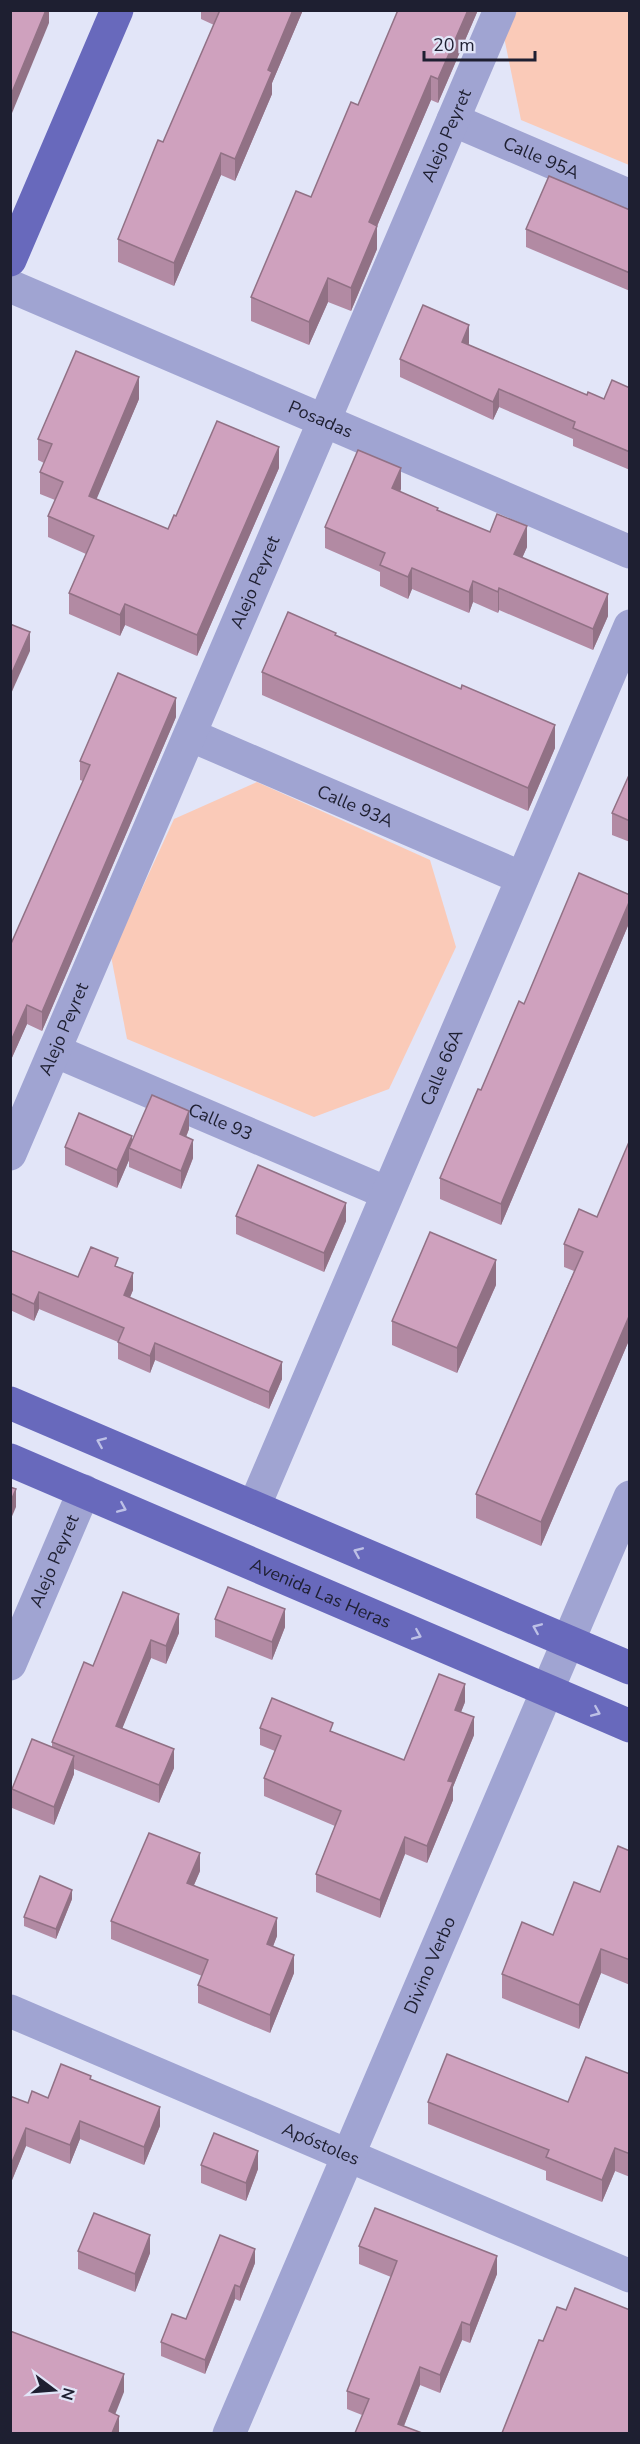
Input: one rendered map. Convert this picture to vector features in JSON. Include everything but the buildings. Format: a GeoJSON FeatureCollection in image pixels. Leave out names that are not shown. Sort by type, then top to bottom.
{"type":"FeatureCollection","features":[{"type":"Feature","properties":{"kind":"main road"},"geometry":{"type":"LineString","coordinates":[[10,260],[117,10]]}},
{"type":"Feature","properties":{"kind":"main road"},"geometry":{"type":"LineString","coordinates":[[10,1403],[630,1668]]}},
{"type":"Feature","properties":{"kind":"main road","name":"Avenida Las Heras"},"geometry":{"type":"LineString","coordinates":[[10,1460],[630,1726]]}},
{"type":"Feature","properties":{"kind":"street","name":"Alejo Peyret"},"geometry":{"type":"LineString","coordinates":[[10,1154],[500,10]]}},
{"type":"Feature","properties":{"kind":"street","name":"Calle 95A"},"geometry":{"type":"LineString","coordinates":[[453,120],[630,196]]}},
{"type":"Feature","properties":{"kind":"street","name":"Posadas"},"geometry":{"type":"LineString","coordinates":[[10,286],[630,552]]}},
{"type":"Feature","properties":{"kind":"street","name":"Calle 66A"},"geometry":{"type":"LineString","coordinates":[[254,1507],[630,626]]}},
{"type":"Feature","properties":{"kind":"street","name":"Calle 93A"},"geometry":{"type":"LineString","coordinates":[[190,735],[522,878]]}},
{"type":"Feature","properties":{"kind":"street","name":"Calle 93"},"geometry":{"type":"LineString","coordinates":[[55,1050],[387,1193]]}},
{"type":"Feature","properties":{"kind":"street","name":"Alejo Peyret"},"geometry":{"type":"LineString","coordinates":[[10,1664],[84,1491]]}},
{"type":"Feature","properties":{"kind":"street","name":"Divino Verbo"},"geometry":{"type":"LineString","coordinates":[[229,2433],[630,1497]]}},
{"type":"Feature","properties":{"kind":"street","name":"Apóstoles"},"geometry":{"type":"LineString","coordinates":[[10,2011],[630,2276]]}},
{"type":"Feature","properties":{"kind":"shaded area"},"geometry":{"type":"Polygon","coordinates":[[[517,11],[629,11],[629,165],[521,120],[504,37],[517,11]]]}},
{"type":"Feature","properties":{"kind":"shaded area"},"geometry":{"type":"Polygon","coordinates":[[[257,782],[430,860],[456,947],[389,1089],[314,1117],[127,1039],[111,956],[174,819],[257,782]]]}}]}
